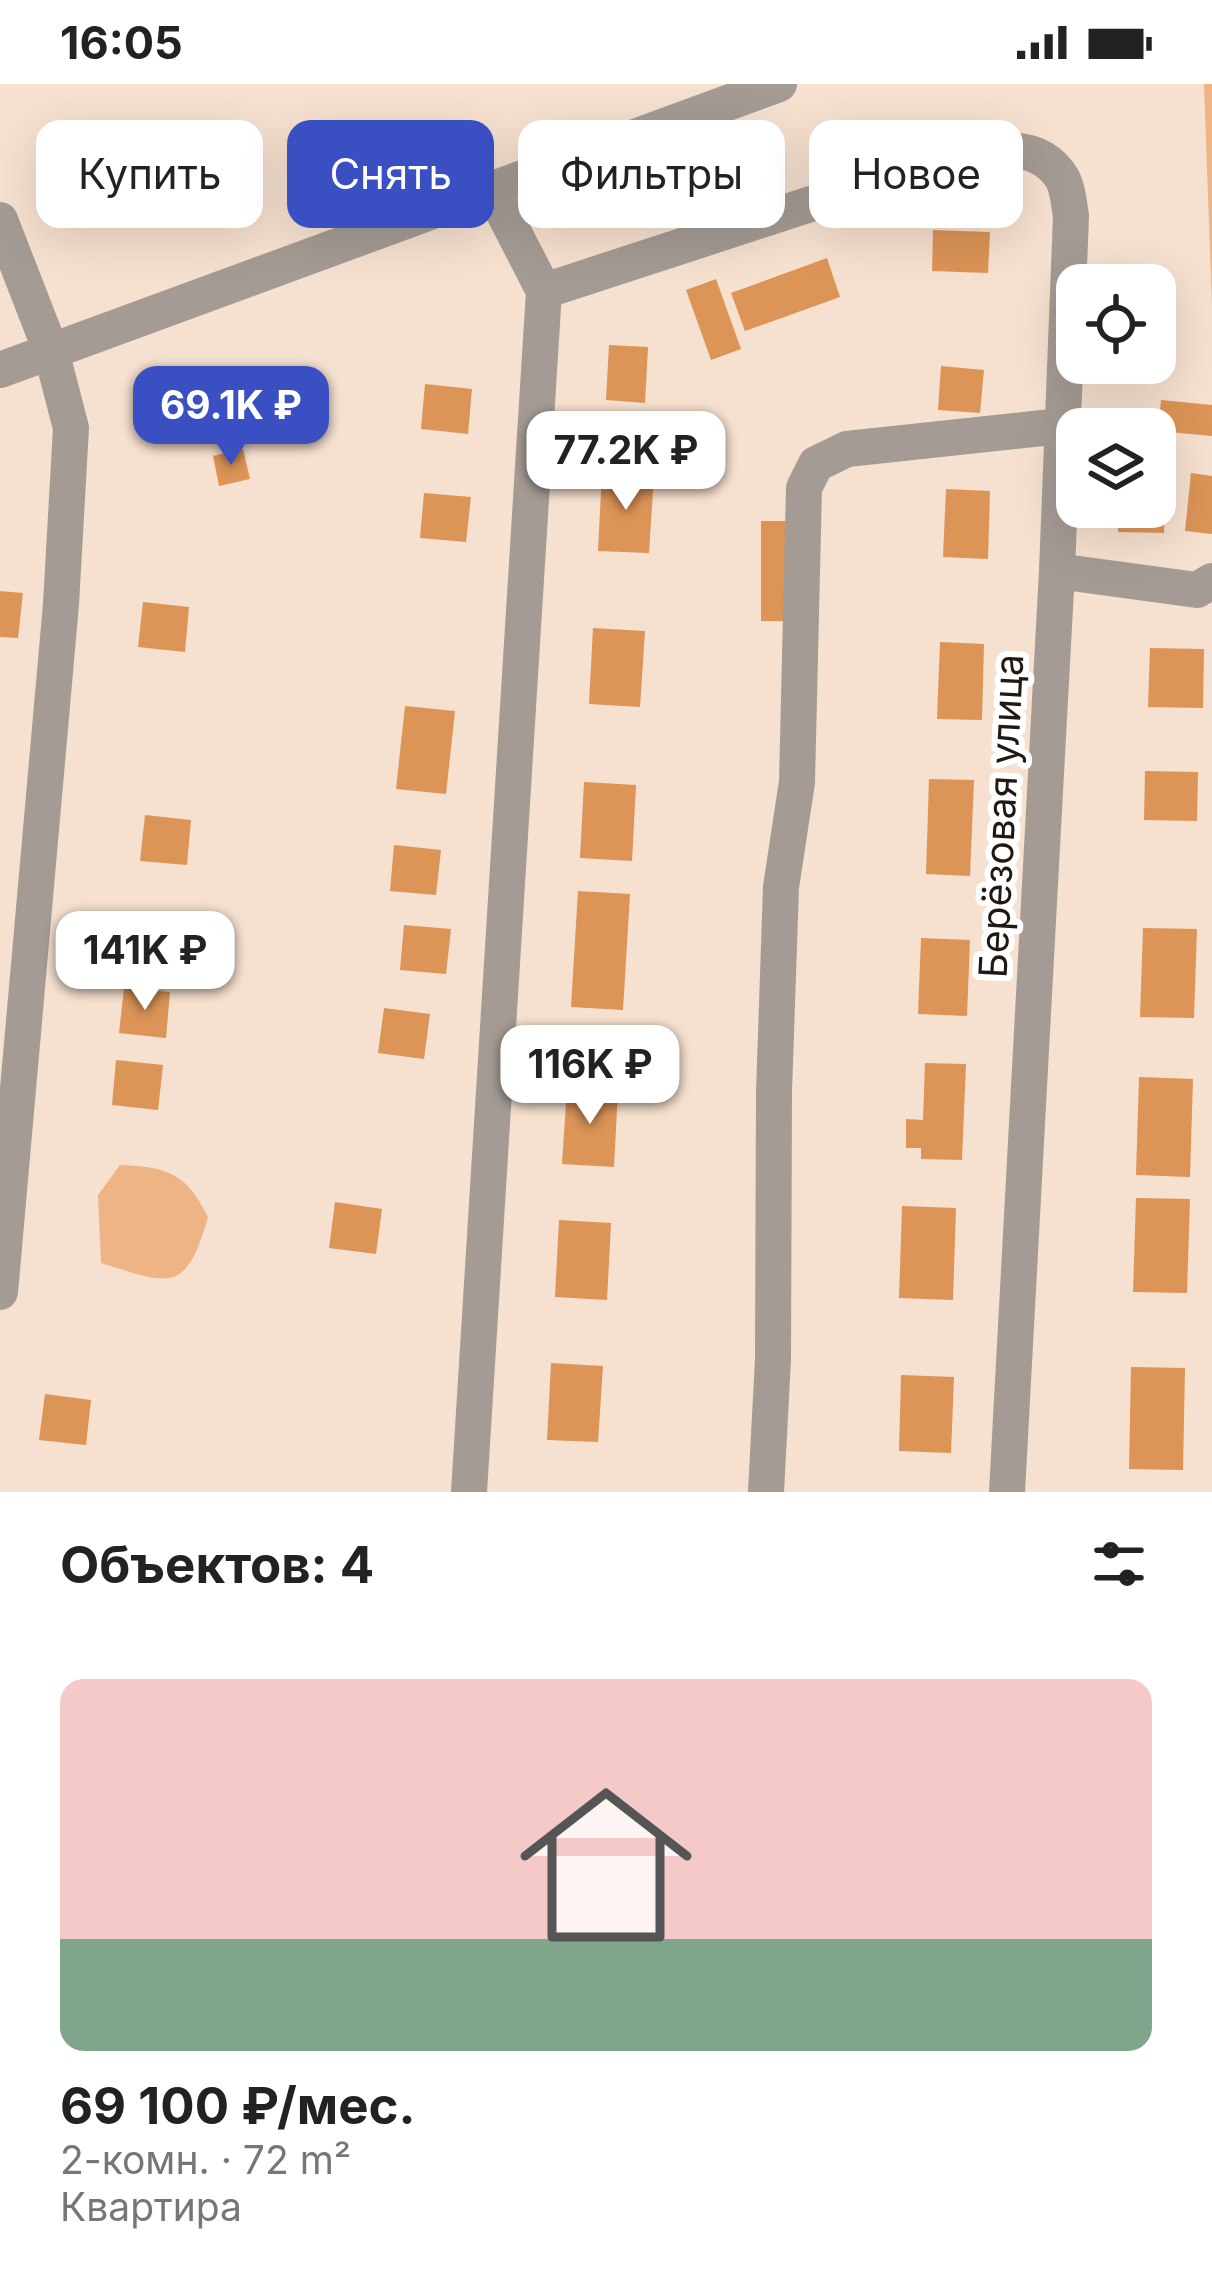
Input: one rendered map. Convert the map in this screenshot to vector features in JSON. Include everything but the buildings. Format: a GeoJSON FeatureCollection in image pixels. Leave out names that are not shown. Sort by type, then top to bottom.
{"type":"FeatureCollection","features":[{"type":"Feature","properties":{"kind":"street"},"geometry":{"type":"LineString","coordinates":[[494,189],[778,84]]}},
{"type":"Feature","properties":{"kind":"street","name":"Берёзовая улица"},"geometry":{"type":"LineString","coordinates":[[544,291],[936,163],[1002,148],[1039,154],[1064,180],[1071,216],[1062,408]]}},
{"type":"Feature","properties":{"kind":"street"},"geometry":{"type":"LineString","coordinates":[[469,1492],[544,291],[494,194]]}},
{"type":"Feature","properties":{"kind":"street"},"geometry":{"type":"LineString","coordinates":[[0,220],[51,351],[70,428],[61,604],[0,1292]]}},
{"type":"Feature","properties":{"kind":"street"},"geometry":{"type":"LineString","coordinates":[[0,370],[388,228]]}},
{"type":"Feature","properties":{"kind":"street"},"geometry":{"type":"LineString","coordinates":[[766,1492],[773,1359],[780,932],[797,782],[804,488],[816,464],[847,449],[1056,427]]}},
{"type":"Feature","properties":{"kind":"street","name":"Берёзовая улица"},"geometry":{"type":"LineString","coordinates":[[1007,1492],[1058,528]]}},
{"type":"Feature","properties":{"kind":"street"},"geometry":{"type":"LineString","coordinates":[[1057,571],[1197,590],[1212,581]]}},
{"type":"Feature","properties":{"kind":"shaded area"},"geometry":{"type":"Polygon","coordinates":[[[1204,84],[1212,84],[1212,307],[1204,84]]]}},
{"type":"Feature","properties":{"kind":"shaded area"},"geometry":{"type":"Polygon","coordinates":[[[120,1165],[174,1175],[192,1191],[208,1217],[192,1260],[172,1277],[144,1276],[101,1263],[98,1195],[120,1165]]]}}]}
